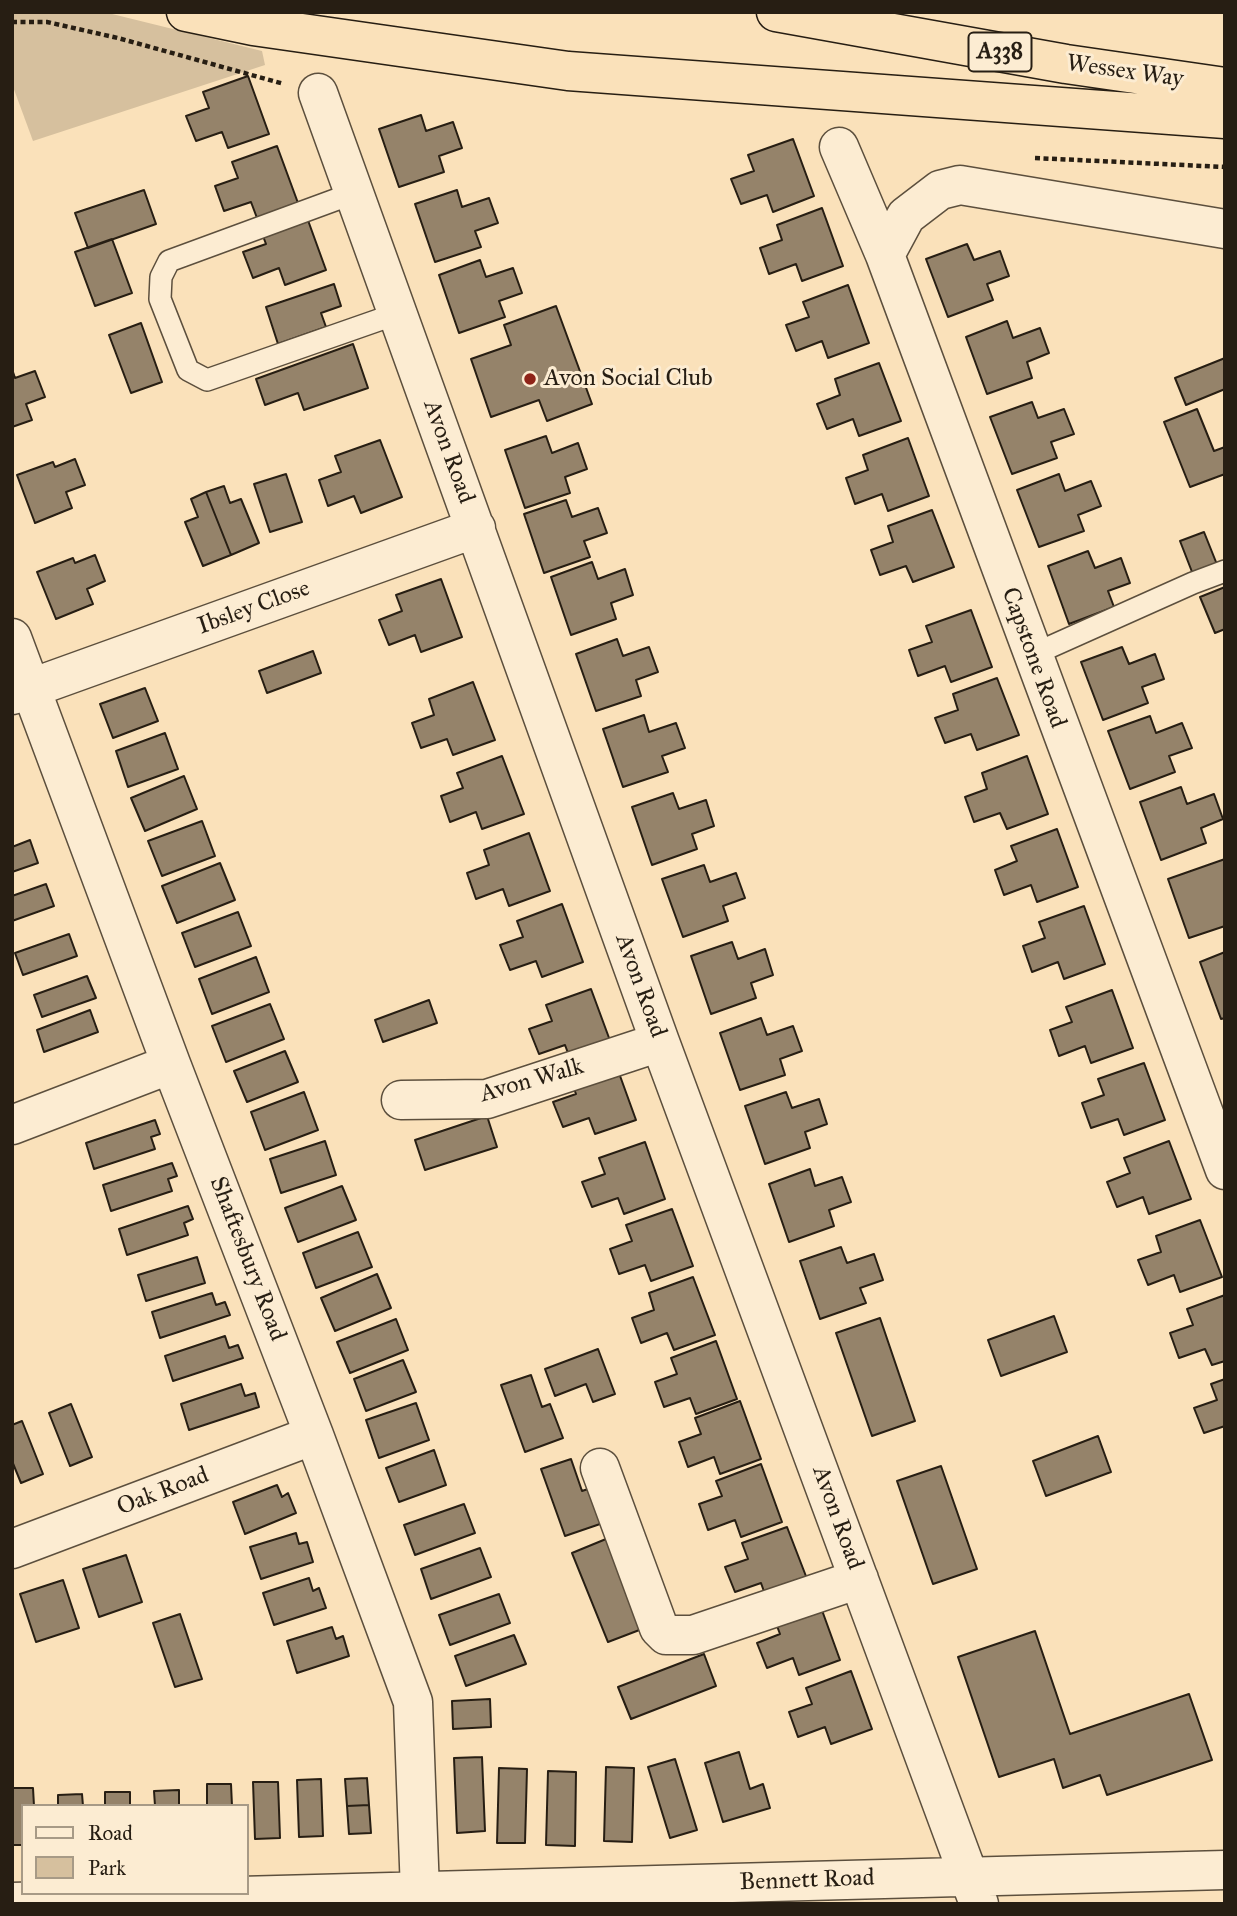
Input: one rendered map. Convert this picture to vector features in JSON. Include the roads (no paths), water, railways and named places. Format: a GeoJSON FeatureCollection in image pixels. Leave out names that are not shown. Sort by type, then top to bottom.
{"type":"FeatureCollection","features":[{"type":"Feature","properties":{"kind":"highway"},"geometry":{"type":"LineString","coordinates":[[186,12],[253,26],[568,71],[1225,119]]}},
{"type":"Feature","properties":{"kind":"highway","name":"Wessex Way"},"geometry":{"type":"LineString","coordinates":[[776,12],[1066,64],[1225,87]]}},
{"type":"Feature","properties":{"kind":"street","name":"Avon Road"},"geometry":{"type":"LineString","coordinates":[[318,93],[660,1042],[974,1890]]}},
{"type":"Feature","properties":{"kind":"street","name":"Capstone Road"},"geometry":{"type":"LineString","coordinates":[[839,147],[885,255],[1225,1170]]}},
{"type":"Feature","properties":{"kind":"street"},"geometry":{"type":"LineString","coordinates":[[885,255],[906,216],[940,190],[960,185],[1225,229]]}},
{"type":"Feature","properties":{"kind":"street","name":"Ibsley Close"},"geometry":{"type":"LineString","coordinates":[[22,692],[476,528]]}},
{"type":"Feature","properties":{"kind":"street","name":"Shaftesbury Road"},"geometry":{"type":"LineString","coordinates":[[12,638],[22,692],[172,1064],[413,1702],[400,1896]]}},
{"type":"Feature","properties":{"kind":"street","name":"Avon Walk"},"geometry":{"type":"LineString","coordinates":[[401,1100],[487,1099],[660,1042]]}},
{"type":"Feature","properties":{"kind":"street"},"geometry":{"type":"LineString","coordinates":[[12,1125],[172,1064]]}},
{"type":"Feature","properties":{"kind":"street","name":"Oak Road"},"geometry":{"type":"LineString","coordinates":[[12,1549],[314,1435]]}},
{"type":"Feature","properties":{"kind":"street"},"geometry":{"type":"LineString","coordinates":[[600,1468],[659,1628],[666,1635],[693,1635],[859,1579]]}},
{"type":"Feature","properties":{"kind":"street","name":"Bennett Road"},"geometry":{"type":"LineString","coordinates":[[12,1902],[974,1890],[1225,1870]]}},
{"type":"Feature","properties":{"kind":"lane"},"geometry":{"type":"LineString","coordinates":[[354,193],[169,261],[161,277],[160,299],[188,370],[207,380],[396,314]]}},
{"type":"Feature","properties":{"kind":"lane"},"geometry":{"type":"LineString","coordinates":[[1032,655],[1225,570]]}},
{"type":"Feature","properties":{"kind":"place","name":"Avon Social Club"},"geometry":{"type":"Point","coordinates":[530,379]}}]}
